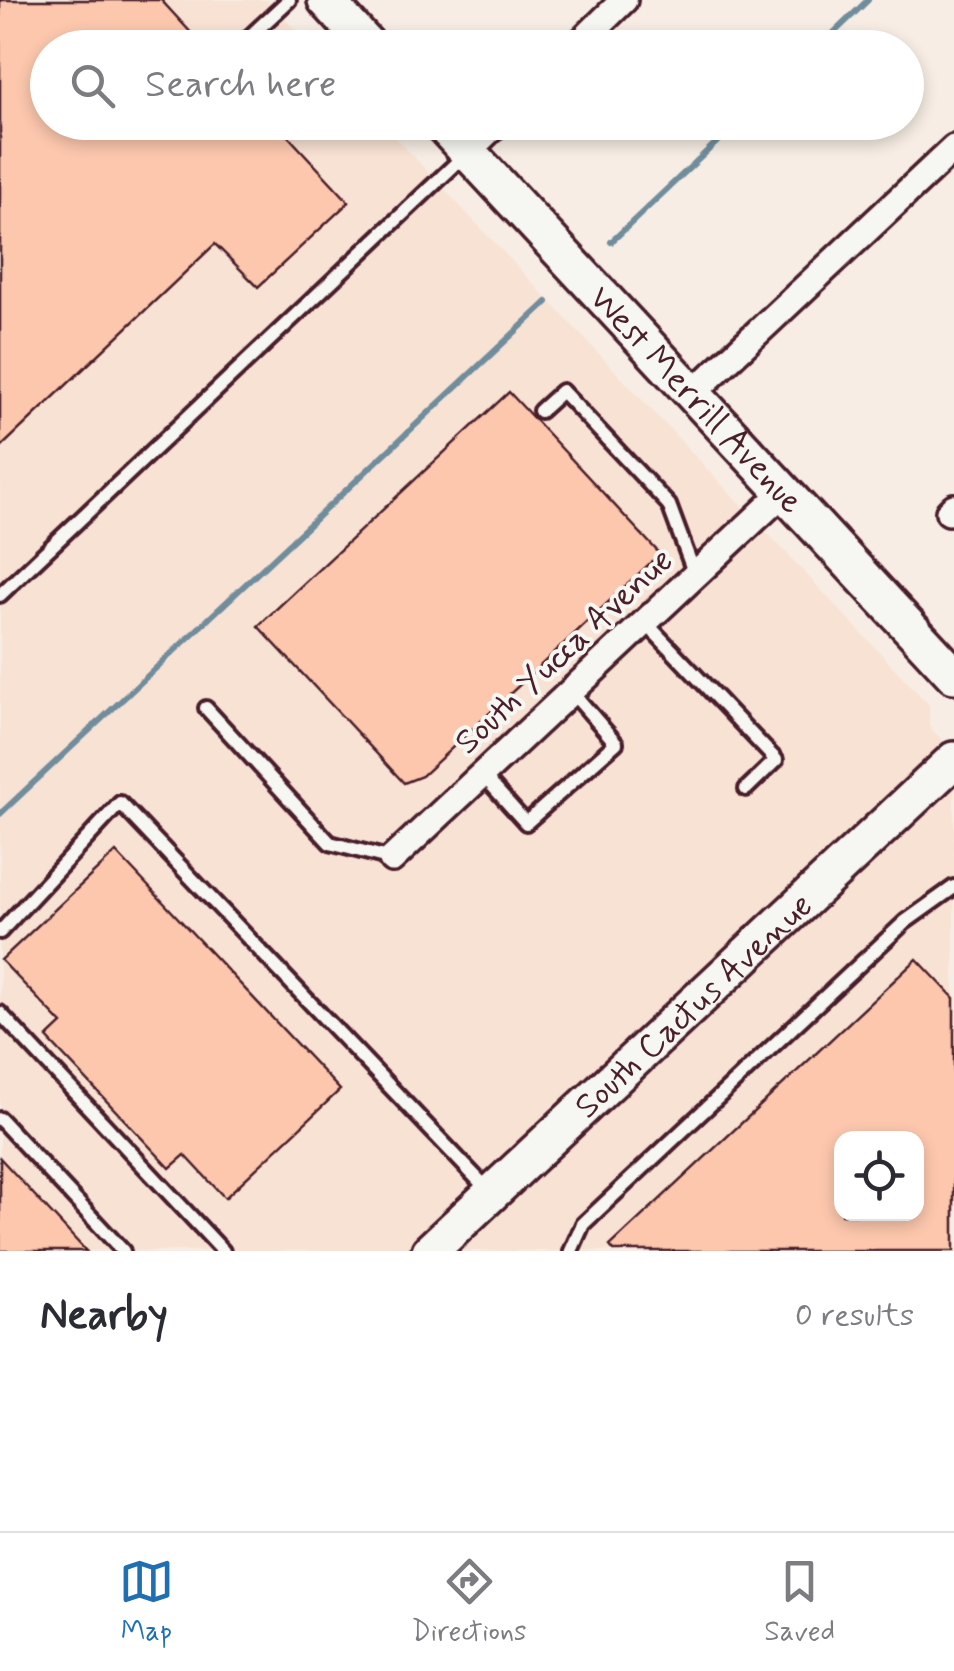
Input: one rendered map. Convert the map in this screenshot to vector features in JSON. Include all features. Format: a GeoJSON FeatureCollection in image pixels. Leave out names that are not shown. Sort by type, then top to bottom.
{"type":"FeatureCollection","features":[{"type":"Feature","properties":{"kind":"main road"},"geometry":{"type":"LineString","coordinates":[[326,0],[354,30]]}},
{"type":"Feature","properties":{"kind":"main road","name":"West Merrill Avenue"},"geometry":{"type":"LineString","coordinates":[[457,140],[954,674]]}},
{"type":"Feature","properties":{"kind":"main road","name":"South Cactus Avenue"},"geometry":{"type":"LineString","coordinates":[[430,1251],[954,760]]}},
{"type":"Feature","properties":{"kind":"street"},"geometry":{"type":"LineString","coordinates":[[593,30],[624,0]]}},
{"type":"Feature","properties":{"kind":"street"},"geometry":{"type":"LineString","coordinates":[[468,152],[480,140]]}},
{"type":"Feature","properties":{"kind":"street"},"geometry":{"type":"LineString","coordinates":[[692,394],[954,148]]}},
{"type":"Feature","properties":{"kind":"street","name":"South Yucca Avenue"},"geometry":{"type":"LineString","coordinates":[[392,859],[783,493]]}},
{"type":"Feature","properties":{"kind":"lane"},"geometry":{"type":"LineString","coordinates":[[257,30],[289,0]]}},
{"type":"Feature","properties":{"kind":"lane"},"geometry":{"type":"LineString","coordinates":[[0,596],[468,152]]}},
{"type":"Feature","properties":{"kind":"lane"},"geometry":{"type":"LineString","coordinates":[[540,411],[562,391],[669,506],[696,575]]}},
{"type":"Feature","properties":{"kind":"lane"},"geometry":{"type":"LineString","coordinates":[[645,622],[776,760],[746,789]]}},
{"type":"Feature","properties":{"kind":"lane"},"geometry":{"type":"LineString","coordinates":[[482,774],[526,824],[616,743],[572,691]]}},
{"type":"Feature","properties":{"kind":"lane"},"geometry":{"type":"LineString","coordinates":[[206,708],[330,843],[392,859]]}},
{"type":"Feature","properties":{"kind":"lane"},"geometry":{"type":"LineString","coordinates":[[0,932],[120,803],[492,1193]]}},
{"type":"Feature","properties":{"kind":"lane"},"geometry":{"type":"LineString","coordinates":[[571,1251],[583,1224],[905,922],[954,887]]}},
{"type":"Feature","properties":{"kind":"lane"},"geometry":{"type":"LineString","coordinates":[[0,1013],[223,1251]]}},
{"type":"Feature","properties":{"kind":"lane"},"geometry":{"type":"LineString","coordinates":[[0,1118],[123,1251]]}},
{"type":"Feature","properties":{"kind":"shaded area"},"geometry":{"type":"Polygon","coordinates":[[[0,0],[267,0],[296,30],[30,30],[30,140],[398,140],[929,705],[929,726],[954,753],[954,1251],[0,1251],[0,0]]]}},
{"type":"Feature","properties":{"kind":"building"},"geometry":{"type":"Polygon","coordinates":[[[0,0],[161,0],[188,30],[30,30],[30,140],[292,140],[349,202],[258,287],[215,244],[0,448],[0,0]]]}},
{"type":"Feature","properties":{"kind":"building"},"geometry":{"type":"Polygon","coordinates":[[[509,392],[660,554],[422,776],[404,783],[258,626],[509,392]]]}},
{"type":"Feature","properties":{"kind":"building"},"geometry":{"type":"Polygon","coordinates":[[[116,852],[340,1090],[225,1198],[185,1155],[170,1168],[47,1038],[62,1024],[1,960],[116,852]]]}},
{"type":"Feature","properties":{"kind":"building"},"geometry":{"type":"Polygon","coordinates":[[[917,959],[954,998],[954,1251],[614,1251],[610,1246],[917,959]]]}},
{"type":"Feature","properties":{"kind":"building"},"geometry":{"type":"Polygon","coordinates":[[[0,1158],[86,1251],[0,1251],[0,1158]]]}},
{"type":"Feature","properties":{"kind":"waterway"},"geometry":{"type":"LineString","coordinates":[[837,30],[868,0]]}},
{"type":"Feature","properties":{"kind":"waterway"},"geometry":{"type":"LineString","coordinates":[[611,242],[719,140]]}},
{"type":"Feature","properties":{"kind":"waterway"},"geometry":{"type":"LineString","coordinates":[[0,814],[547,302]]}}]}
